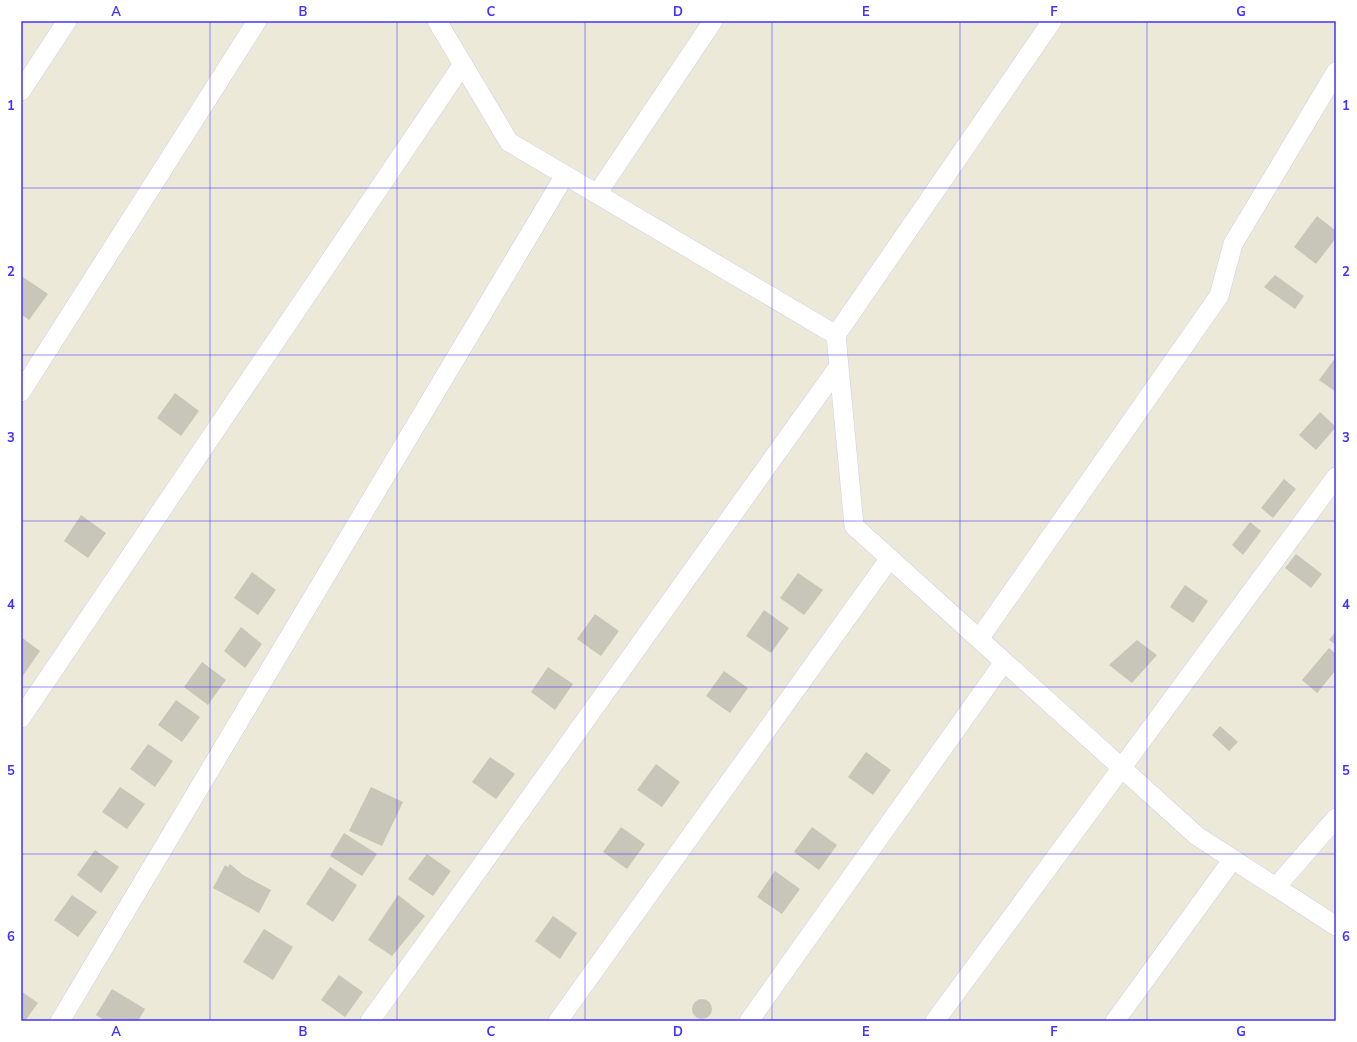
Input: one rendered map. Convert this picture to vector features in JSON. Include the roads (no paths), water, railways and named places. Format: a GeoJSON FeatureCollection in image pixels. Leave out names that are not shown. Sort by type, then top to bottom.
{"type":"FeatureCollection","features":[{"type":"Feature","properties":{"kind":"street"},"geometry":{"type":"LineString","coordinates":[[21,91],[67,21]]}},
{"type":"Feature","properties":{"kind":"street"},"geometry":{"type":"LineString","coordinates":[[21,392],[257,21]]}},
{"type":"Feature","properties":{"kind":"street"},"geometry":{"type":"LineString","coordinates":[[437,21],[509,142],[836,335]]}},
{"type":"Feature","properties":{"kind":"street"},"geometry":{"type":"LineString","coordinates":[[597,194],[713,21]]}},
{"type":"Feature","properties":{"kind":"street"},"geometry":{"type":"LineString","coordinates":[[1052,21],[836,335],[854,526],[1197,836],[1336,926]]}},
{"type":"Feature","properties":{"kind":"street"},"geometry":{"type":"LineString","coordinates":[[21,718],[463,64]]}},
{"type":"Feature","properties":{"kind":"street"},"geometry":{"type":"LineString","coordinates":[[979,639],[1219,296],[1233,244],[1336,72]]}},
{"type":"Feature","properties":{"kind":"street"},"geometry":{"type":"LineString","coordinates":[[60,1021],[565,175]]}},
{"type":"Feature","properties":{"kind":"street"},"geometry":{"type":"LineString","coordinates":[[370,1021],[839,366]]}},
{"type":"Feature","properties":{"kind":"street"},"geometry":{"type":"LineString","coordinates":[[935,1021],[1336,477]]}},
{"type":"Feature","properties":{"kind":"street"},"geometry":{"type":"LineString","coordinates":[[558,1021],[890,558]]}},
{"type":"Feature","properties":{"kind":"street"},"geometry":{"type":"LineString","coordinates":[[749,1021],[1004,662]]}},
{"type":"Feature","properties":{"kind":"street"},"geometry":{"type":"LineString","coordinates":[[1276,887],[1336,818]]}},
{"type":"Feature","properties":{"kind":"street"},"geometry":{"type":"LineString","coordinates":[[1115,1021],[1233,859]]}}]}
